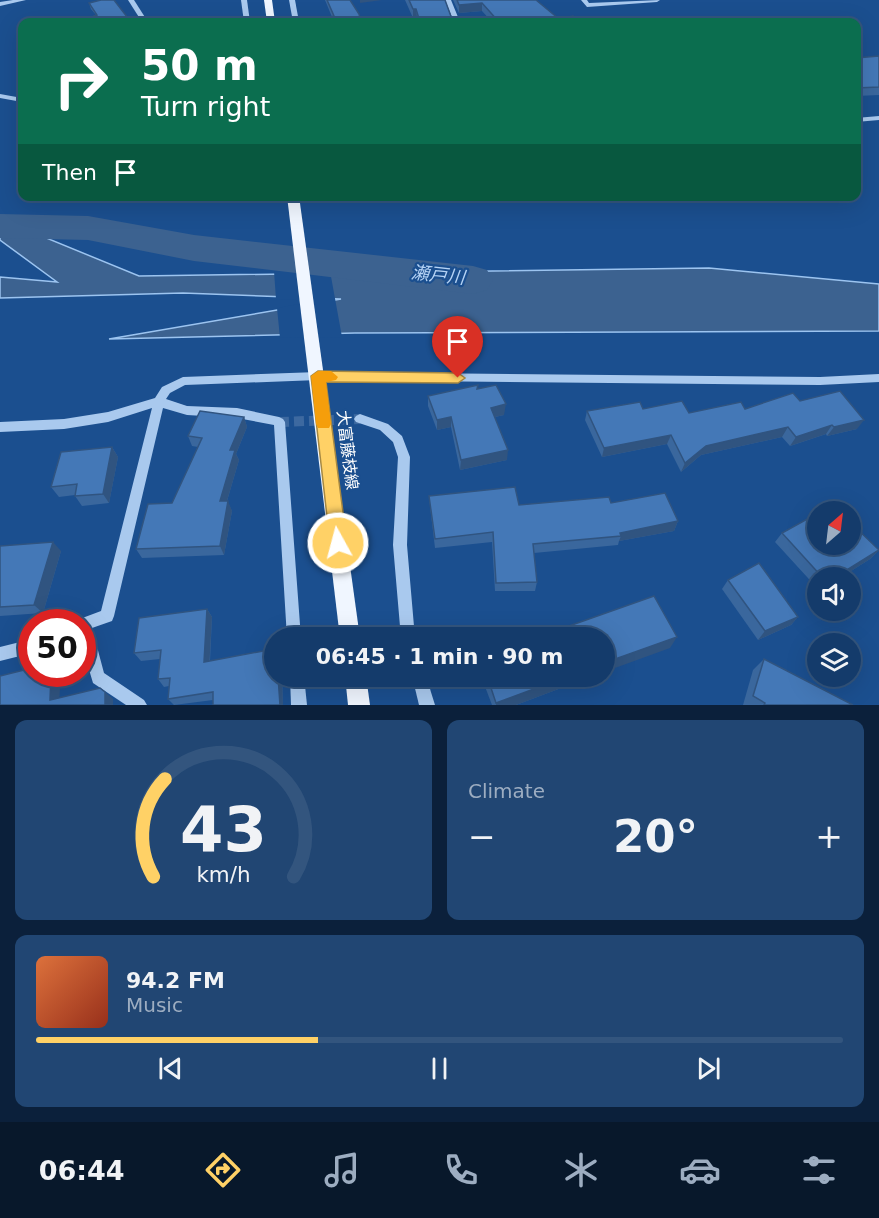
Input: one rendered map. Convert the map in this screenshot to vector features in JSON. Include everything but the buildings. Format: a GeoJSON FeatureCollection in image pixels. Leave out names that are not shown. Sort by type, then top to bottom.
{"type":"FeatureCollection","features":[{"type":"Feature","properties":{"kind":"main road"},"geometry":{"type":"LineString","coordinates":[[268,0],[270,18]]}},
{"type":"Feature","properties":{"kind":"main road","name":"大富藤枝線"},"geometry":{"type":"LineString","coordinates":[[294,201],[349,627]]}},
{"type":"Feature","properties":{"kind":"main road"},"geometry":{"type":"LineString","coordinates":[[356,687],[358,705]]}},
{"type":"Feature","properties":{"kind":"street"},"geometry":{"type":"LineString","coordinates":[[0,4],[23,0]]}},
{"type":"Feature","properties":{"kind":"street"},"geometry":{"type":"LineString","coordinates":[[131,0],[142,18]]}},
{"type":"Feature","properties":{"kind":"street"},"geometry":{"type":"LineString","coordinates":[[244,0],[246,18]]}},
{"type":"Feature","properties":{"kind":"street"},"geometry":{"type":"LineString","coordinates":[[292,0],[295,18]]}},
{"type":"Feature","properties":{"kind":"street"},"geometry":{"type":"LineString","coordinates":[[448,0],[455,18]]}},
{"type":"Feature","properties":{"kind":"street"},"geometry":{"type":"LineString","coordinates":[[584,0],[587,5],[657,0]]}},
{"type":"Feature","properties":{"kind":"street"},"geometry":{"type":"LineString","coordinates":[[0,96],[18,99]]}},
{"type":"Feature","properties":{"kind":"street"},"geometry":{"type":"LineString","coordinates":[[861,120],[879,118]]}},
{"type":"Feature","properties":{"kind":"street"},"geometry":{"type":"LineString","coordinates":[[96,620],[107,616],[159,401],[166,390],[183,381],[317,368],[820,381],[879,378]]}},
{"type":"Feature","properties":{"kind":"street"},"geometry":{"type":"LineString","coordinates":[[0,427],[86,421],[108,417],[159,401],[170,408],[184,412],[207,410],[279,422],[293,627]]}},
{"type":"Feature","properties":{"kind":"street"},"geometry":{"type":"LineString","coordinates":[[360,419],[384,427],[398,439],[404,457],[400,545],[407,627]]}},
{"type":"Feature","properties":{"kind":"street"},"geometry":{"type":"LineString","coordinates":[[0,654],[18,650]]}},
{"type":"Feature","properties":{"kind":"street"},"geometry":{"type":"LineString","coordinates":[[96,671],[98,678],[139,705]]}},
{"type":"Feature","properties":{"kind":"street"},"geometry":{"type":"LineString","coordinates":[[298,687],[299,705]]}},
{"type":"Feature","properties":{"kind":"street"},"geometry":{"type":"LineString","coordinates":[[422,687],[427,705]]}},
{"type":"Feature","properties":{"kind":"water"},"geometry":{"type":"Polygon","coordinates":[[[0,219],[139,276],[709,268],[879,284],[879,331],[355,333],[109,339],[341,299],[183,293],[0,298],[0,277],[57,282],[0,240],[0,219]]]}},
{"type":"Feature","properties":{"kind":"pier"},"geometry":{"type":"Polygon","coordinates":[[[274,271],[330,271],[342,337],[280,338],[277,308],[316,301],[276,299],[274,271]]]}},
{"type":"Feature","properties":{"kind":"waterway","name":"瀬戸川"},"geometry":{"type":"LineString","coordinates":[[0,226],[88,228],[194,248],[473,280]]}},
{"type":"Feature","properties":{"kind":"tunnel"},"geometry":{"type":"LineString","coordinates":[[279,422],[360,419]]}},
{"type":"Feature","properties":{"kind":"slow traffic"},"geometry":{"type":"LineString","coordinates":[[324,424],[318,376],[331,377]]}},
{"type":"Feature","properties":{"kind":"route"},"geometry":{"type":"LineString","coordinates":[[338,543],[318,376],[458,378]]}}]}
